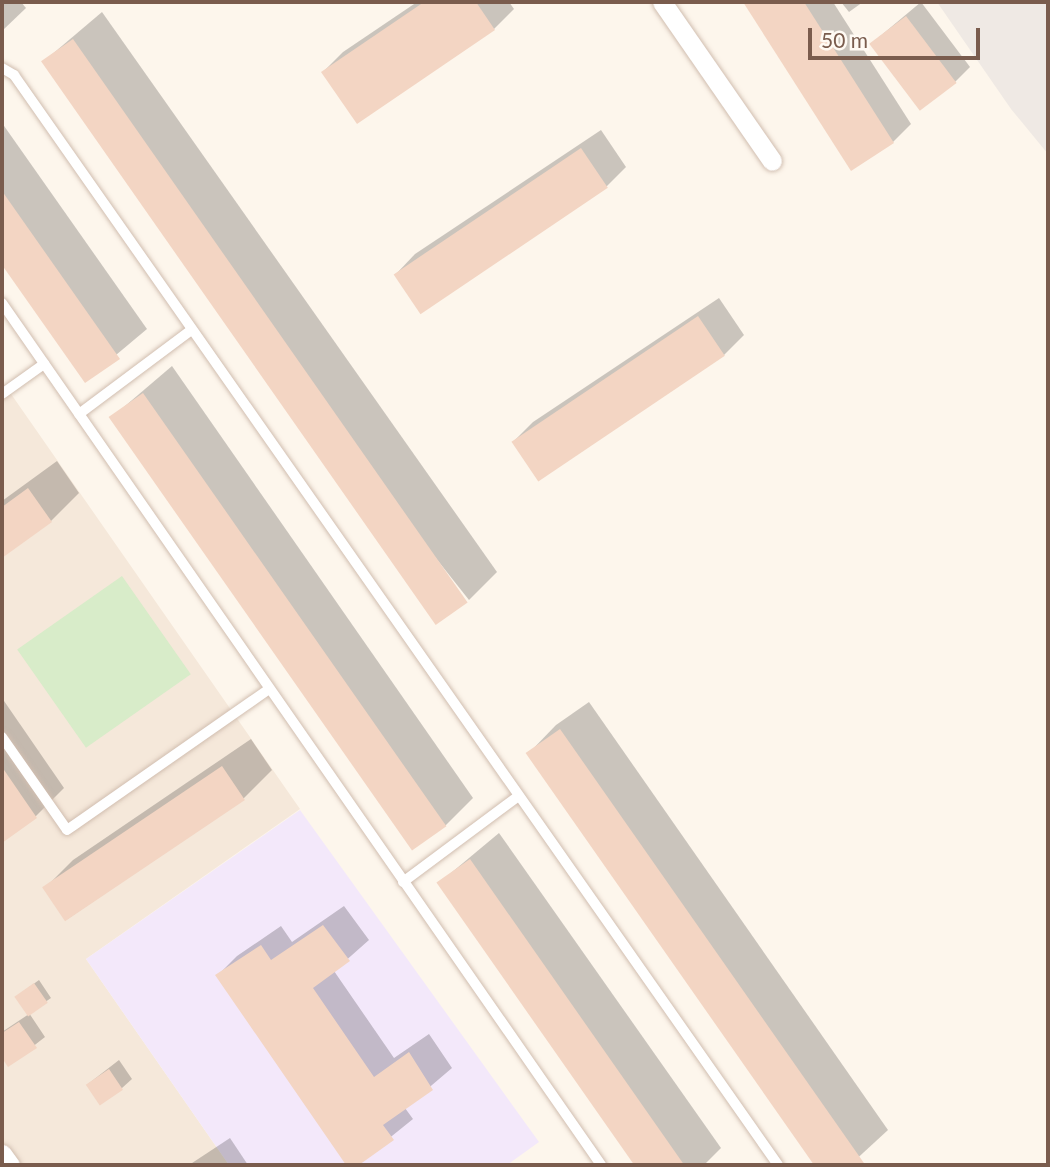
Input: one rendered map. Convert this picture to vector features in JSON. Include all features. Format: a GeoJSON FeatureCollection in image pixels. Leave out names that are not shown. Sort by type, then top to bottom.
{"type":"FeatureCollection","features":[{"type":"Feature","properties":{"kind":"street"},"geometry":{"type":"LineString","coordinates":[[662,2],[772,161]]}},
{"type":"Feature","properties":{"kind":"street"},"geometry":{"type":"LineString","coordinates":[[2,1154],[10,1165]]}},
{"type":"Feature","properties":{"kind":"lane"},"geometry":{"type":"LineString","coordinates":[[2,68],[14,75],[190,331],[778,1165]]}},
{"type":"Feature","properties":{"kind":"lane"},"geometry":{"type":"LineString","coordinates":[[2,303],[601,1165]]}},
{"type":"Feature","properties":{"kind":"lane"},"geometry":{"type":"LineString","coordinates":[[79,414],[190,331]]}},
{"type":"Feature","properties":{"kind":"lane"},"geometry":{"type":"LineString","coordinates":[[2,394],[44,364]]}},
{"type":"Feature","properties":{"kind":"lane"},"geometry":{"type":"LineString","coordinates":[[2,737],[67,830],[269,689]]}},
{"type":"Feature","properties":{"kind":"lane"},"geometry":{"type":"LineString","coordinates":[[403,882],[517,797]]}},
{"type":"Feature","properties":{"kind":"shaded area"},"geometry":{"type":"Polygon","coordinates":[[[937,2],[1048,2],[1048,154],[1011,109],[937,2]]]}},
{"type":"Feature","properties":{"kind":"shaded area"},"geometry":{"type":"Polygon","coordinates":[[[2,381],[300,809],[86,959],[229,1165],[2,1165],[2,381]]]}},
{"type":"Feature","properties":{"kind":"shaded area"},"geometry":{"type":"Polygon","coordinates":[[[300,810],[539,1142],[507,1165],[229,1165],[86,959],[300,810]]]}},
{"type":"Feature","properties":{"kind":"green space"},"geometry":{"type":"Polygon","coordinates":[[[122,576],[191,674],[86,748],[17,649],[122,576]]]}},
{"type":"Feature","properties":{"kind":"building"},"geometry":{"type":"Polygon","coordinates":[[[424,2],[476,2],[495,30],[357,124],[321,72],[424,2]]]}},
{"type":"Feature","properties":{"kind":"building"},"geometry":{"type":"Polygon","coordinates":[[[743,2],[804,2],[894,143],[851,171],[743,2]]]}},
{"type":"Feature","properties":{"kind":"building"},"geometry":{"type":"Polygon","coordinates":[[[906,16],[957,83],[920,111],[869,44],[906,16]]]}},
{"type":"Feature","properties":{"kind":"building"},"geometry":{"type":"Polygon","coordinates":[[[73,39],[468,603],[436,625],[41,61],[73,39]]]}},
{"type":"Feature","properties":{"kind":"building"},"geometry":{"type":"Polygon","coordinates":[[[581,148],[608,188],[420,314],[394,274],[581,148]]]}},
{"type":"Feature","properties":{"kind":"building"},"geometry":{"type":"Polygon","coordinates":[[[2,191],[120,359],[85,383],[2,265],[2,191]]]}},
{"type":"Feature","properties":{"kind":"building"},"geometry":{"type":"Polygon","coordinates":[[[698,316],[725,356],[538,482],[511,442],[698,316]]]}},
{"type":"Feature","properties":{"kind":"building"},"geometry":{"type":"Polygon","coordinates":[[[143,393],[446,826],[412,850],[109,417],[143,393]]]}},
{"type":"Feature","properties":{"kind":"building"},"geometry":{"type":"Polygon","coordinates":[[[28,488],[52,522],[2,558],[2,507],[28,488]]]}},
{"type":"Feature","properties":{"kind":"building"},"geometry":{"type":"Polygon","coordinates":[[[560,729],[865,1165],[814,1165],[526,753],[560,729]]]}},
{"type":"Feature","properties":{"kind":"building"},"geometry":{"type":"Polygon","coordinates":[[[222,766],[245,800],[65,921],[42,887],[222,766]]]}},
{"type":"Feature","properties":{"kind":"building"},"geometry":{"type":"Polygon","coordinates":[[[2,767],[37,818],[2,843],[2,767]]]}},
{"type":"Feature","properties":{"kind":"building"},"geometry":{"type":"Polygon","coordinates":[[[470,859],[684,1165],[634,1165],[436,883],[470,859]]]}},
{"type":"Feature","properties":{"kind":"building"},"geometry":{"type":"Polygon","coordinates":[[[323,925],[350,961],[313,988],[374,1077],[409,1052],[433,1090],[383,1125],[394,1140],[359,1165],[346,1165],[215,975],[261,945],[271,960],[323,925]]]}},
{"type":"Feature","properties":{"kind":"building"},"geometry":{"type":"Polygon","coordinates":[[[34,983],[48,1003],[28,1016],[14,997],[34,983]]]}},
{"type":"Feature","properties":{"kind":"building"},"geometry":{"type":"Polygon","coordinates":[[[19,1022],[37,1048],[8,1067],[2,1058],[2,1033],[19,1022]]]}},
{"type":"Feature","properties":{"kind":"building"},"geometry":{"type":"Polygon","coordinates":[[[109,1069],[123,1090],[100,1105],[86,1085],[109,1069]]]}}]}
